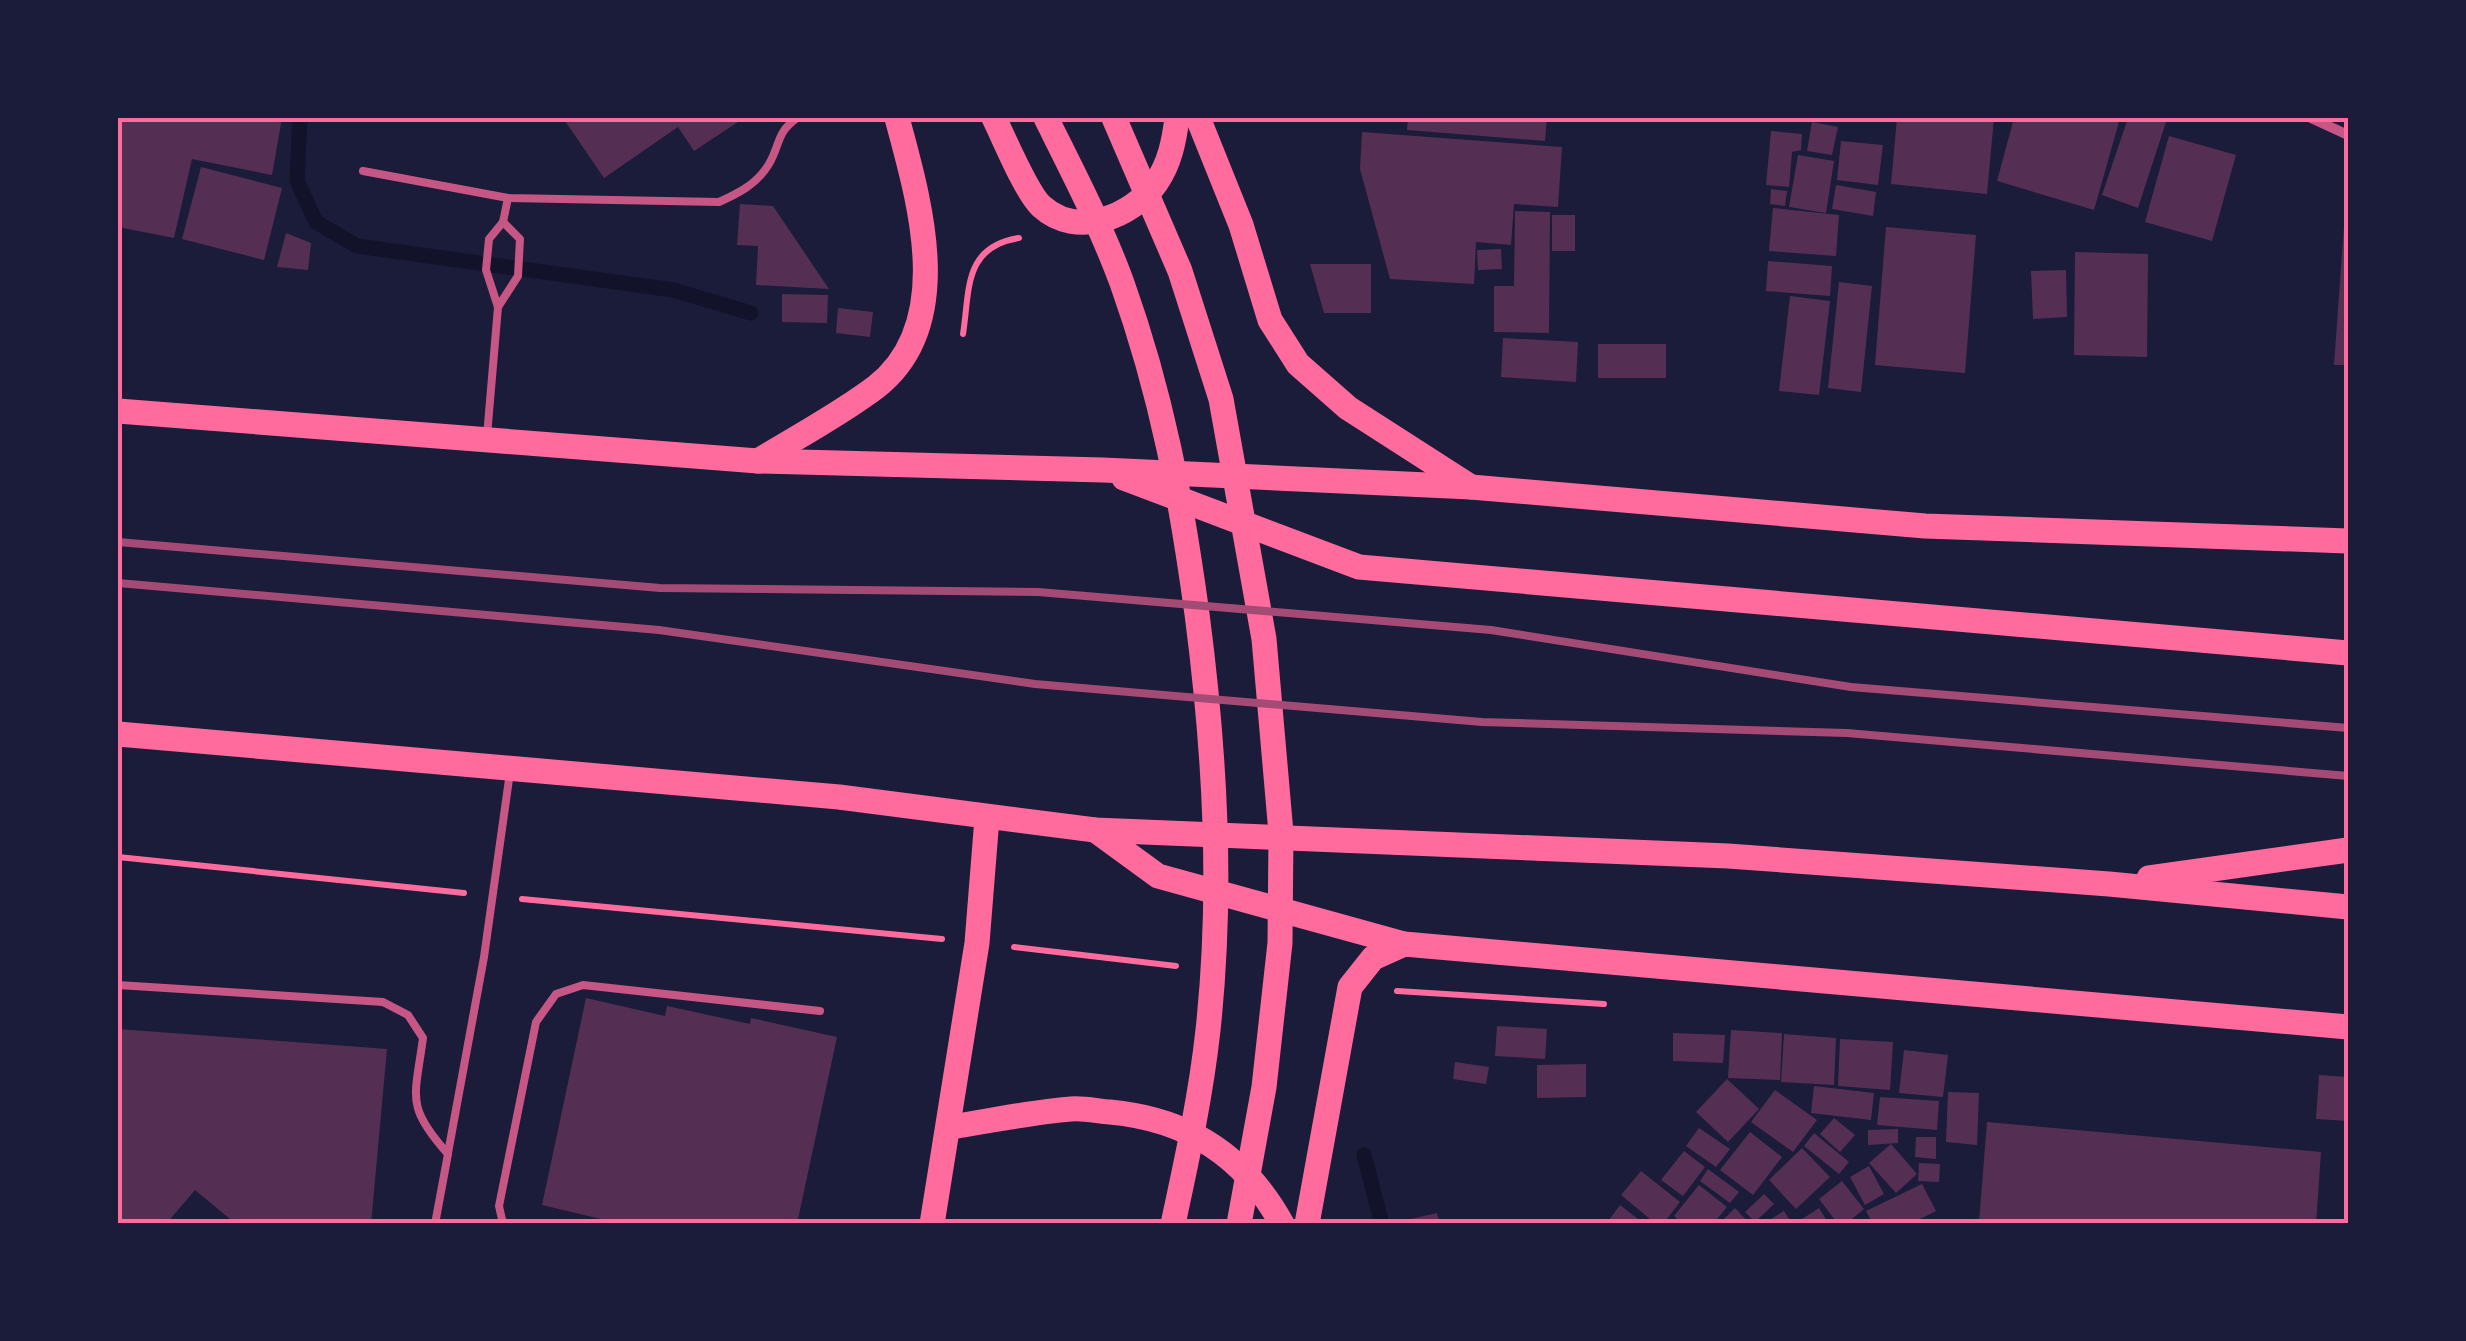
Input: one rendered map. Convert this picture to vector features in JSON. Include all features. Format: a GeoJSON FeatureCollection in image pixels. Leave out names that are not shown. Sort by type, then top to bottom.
{"type":"FeatureCollection","features":[{"type":"Feature","properties":{"kind":"main road"},"geometry":{"type":"LineString","coordinates":[[758,461],[877,386],[894,370],[916,329],[923,309],[924,256],[916,196],[896,118]]}},
{"type":"Feature","properties":{"kind":"main road"},"geometry":{"type":"LineString","coordinates":[[994,118],[1040,205],[1086,222],[1120,214],[1155,184],[1170,155],[1177,118]]}},
{"type":"Feature","properties":{"kind":"main road"},"geometry":{"type":"LineString","coordinates":[[1046,118],[1087,198],[1122,283],[1163,415],[1181,496],[1200,642],[1213,786],[1214,931],[1204,1061],[1173,1224]]}},
{"type":"Feature","properties":{"kind":"main road"},"geometry":{"type":"LineString","coordinates":[[1114,118],[1180,270],[1221,399],[1264,639],[1281,833],[1280,943],[1262,1103],[1239,1224]]}},
{"type":"Feature","properties":{"kind":"main road"},"geometry":{"type":"LineString","coordinates":[[1198,118],[1241,225],[1270,320],[1298,364],[1348,408],[1471,487]]}},
{"type":"Feature","properties":{"kind":"main road"},"geometry":{"type":"LineString","coordinates":[[118,412],[758,461],[1104,470],[1471,487],[1924,526],[2348,540]]}},
{"type":"Feature","properties":{"kind":"main road"},"geometry":{"type":"LineString","coordinates":[[1104,470],[1359,567],[2348,653]]}},
{"type":"Feature","properties":{"kind":"main road"},"geometry":{"type":"LineString","coordinates":[[118,734],[840,798],[1095,830],[1728,856],[2109,884],[2348,907]]}},
{"type":"Feature","properties":{"kind":"main road"},"geometry":{"type":"LineString","coordinates":[[932,1224],[978,942],[986,818]]}},
{"type":"Feature","properties":{"kind":"main road"},"geometry":{"type":"LineString","coordinates":[[1095,830],[1158,876],[1404,944],[2348,1027]]}},
{"type":"Feature","properties":{"kind":"main road"},"geometry":{"type":"LineString","coordinates":[[2109,884],[2348,850]]}},
{"type":"Feature","properties":{"kind":"main road"},"geometry":{"type":"LineString","coordinates":[[1308,1224],[1350,988],[1373,958],[1404,944]]}},
{"type":"Feature","properties":{"kind":"main road"},"geometry":{"type":"LineString","coordinates":[[950,1128],[1074,1108],[1146,1116],[1194,1133],[1236,1163],[1270,1202],[1282,1224]]}},
{"type":"Feature","properties":{"kind":"street"},"geometry":{"type":"LineString","coordinates":[[2310,118],[2348,134]]}},
{"type":"Feature","properties":{"kind":"lane"},"geometry":{"type":"LineString","coordinates":[[774,118],[782,128]]}},
{"type":"Feature","properties":{"kind":"lane"},"geometry":{"type":"LineString","coordinates":[[363,171],[508,198],[719,202],[748,189],[768,164],[782,128],[797,118]]}},
{"type":"Feature","properties":{"kind":"lane"},"geometry":{"type":"LineString","coordinates":[[486,440],[498,307],[486,270],[489,240],[504,222],[508,198]]}},
{"type":"Feature","properties":{"kind":"lane"},"geometry":{"type":"LineString","coordinates":[[498,307],[518,276],[520,239],[504,222]]}},
{"type":"Feature","properties":{"kind":"lane"},"geometry":{"type":"LineString","coordinates":[[435,1224],[494,896],[511,768]]}},
{"type":"Feature","properties":{"kind":"lane"},"geometry":{"type":"LineString","coordinates":[[118,985],[382,1002],[395,1008],[408,1015],[423,1038],[416,1095],[418,1114],[448,1154]]}},
{"type":"Feature","properties":{"kind":"lane"},"geometry":{"type":"LineString","coordinates":[[503,1224],[500,1206],[536,1022],[556,994],[583,985],[820,1012]]}},
{"type":"Feature","properties":{"kind":"path"},"geometry":{"type":"LineString","coordinates":[[963,334],[968,280],[975,264],[995,246],[1024,237]]}},
{"type":"Feature","properties":{"kind":"path"},"geometry":{"type":"LineString","coordinates":[[118,858],[978,942]]}},
{"type":"Feature","properties":{"kind":"building"},"geometry":{"type":"Polygon","coordinates":[[[118,118],[282,118],[272,175],[192,159],[174,238],[118,227],[118,118]]]}},
{"type":"Feature","properties":{"kind":"building"},"geometry":{"type":"Polygon","coordinates":[[[563,118],[735,118],[738,122],[694,151],[678,127],[604,178],[563,118]]]}},
{"type":"Feature","properties":{"kind":"building"},"geometry":{"type":"Polygon","coordinates":[[[1408,118],[1547,118],[1545,141],[1407,130],[1408,118]]]}},
{"type":"Feature","properties":{"kind":"building"},"geometry":{"type":"Polygon","coordinates":[[[1897,118],[1994,118],[1987,194],[1891,184],[1897,118]]]}},
{"type":"Feature","properties":{"kind":"building"},"geometry":{"type":"Polygon","coordinates":[[[2014,118],[2103,118],[2119,122],[2094,210],[1997,181],[2014,118]]]}},
{"type":"Feature","properties":{"kind":"building"},"geometry":{"type":"Polygon","coordinates":[[[2128,118],[2166,122],[2138,208],[2102,195],[2128,118]]]}},
{"type":"Feature","properties":{"kind":"building"},"geometry":{"type":"Polygon","coordinates":[[[1812,122],[1838,127],[1832,155],[1807,151],[1812,122]]]}},
{"type":"Feature","properties":{"kind":"building"},"geometry":{"type":"Polygon","coordinates":[[[1771,131],[1802,134],[1801,150],[1792,152],[1789,187],[1766,185],[1771,131]]]}},
{"type":"Feature","properties":{"kind":"building"},"geometry":{"type":"Polygon","coordinates":[[[1362,132],[1562,147],[1558,207],[1514,204],[1511,245],[1476,242],[1474,284],[1390,279],[1360,169],[1362,132]]]}},
{"type":"Feature","properties":{"kind":"building"},"geometry":{"type":"Polygon","coordinates":[[[2169,136],[2236,155],[2212,241],[2145,222],[2169,136]]]}},
{"type":"Feature","properties":{"kind":"building"},"geometry":{"type":"Polygon","coordinates":[[[1841,141],[1883,145],[1878,185],[1837,180],[1841,141]]]}},
{"type":"Feature","properties":{"kind":"building"},"geometry":{"type":"Polygon","coordinates":[[[1798,155],[1834,161],[1826,213],[1789,207],[1798,155]]]}},
{"type":"Feature","properties":{"kind":"building"},"geometry":{"type":"Polygon","coordinates":[[[201,167],[282,188],[264,260],[182,239],[201,167]]]}},
{"type":"Feature","properties":{"kind":"building"},"geometry":{"type":"Polygon","coordinates":[[[1836,185],[1876,192],[1873,216],[1832,209],[1836,185]]]}},
{"type":"Feature","properties":{"kind":"building"},"geometry":{"type":"Polygon","coordinates":[[[1771,189],[1787,191],[1785,206],[1770,204],[1771,189]]]}},
{"type":"Feature","properties":{"kind":"building"},"geometry":{"type":"Polygon","coordinates":[[[740,204],[773,206],[829,289],[756,285],[758,246],[737,245],[740,204]]]}},
{"type":"Feature","properties":{"kind":"building"},"geometry":{"type":"Polygon","coordinates":[[[1773,208],[1839,215],[1836,256],[1769,251],[1773,208]]]}},
{"type":"Feature","properties":{"kind":"building"},"geometry":{"type":"Polygon","coordinates":[[[1515,211],[1550,212],[1549,333],[1494,332],[1494,286],[1514,286],[1515,211]]]}},
{"type":"Feature","properties":{"kind":"building"},"geometry":{"type":"Polygon","coordinates":[[[1552,215],[1575,215],[1575,251],[1552,251],[1552,215]]]}},
{"type":"Feature","properties":{"kind":"building"},"geometry":{"type":"Polygon","coordinates":[[[2348,220],[2348,365],[2334,365],[2344,226],[2348,220]]]}},
{"type":"Feature","properties":{"kind":"building"},"geometry":{"type":"Polygon","coordinates":[[[1886,227],[1976,235],[1965,373],[1875,365],[1886,227]]]}},
{"type":"Feature","properties":{"kind":"building"},"geometry":{"type":"Polygon","coordinates":[[[286,233],[311,243],[308,270],[277,267],[286,233]]]}},
{"type":"Feature","properties":{"kind":"building"},"geometry":{"type":"Polygon","coordinates":[[[1501,249],[1502,269],[1478,270],[1477,250],[1501,249]]]}},
{"type":"Feature","properties":{"kind":"building"},"geometry":{"type":"Polygon","coordinates":[[[2075,252],[2148,254],[2147,357],[2074,355],[2075,252]]]}},
{"type":"Feature","properties":{"kind":"building"},"geometry":{"type":"Polygon","coordinates":[[[1768,261],[1832,266],[1830,296],[1766,291],[1768,261]]]}},
{"type":"Feature","properties":{"kind":"building"},"geometry":{"type":"Polygon","coordinates":[[[1310,264],[1371,264],[1371,313],[1324,313],[1310,264]]]}},
{"type":"Feature","properties":{"kind":"building"},"geometry":{"type":"Polygon","coordinates":[[[2066,270],[2067,317],[2033,319],[2031,271],[2066,270]]]}},
{"type":"Feature","properties":{"kind":"building"},"geometry":{"type":"Polygon","coordinates":[[[1839,282],[1872,286],[1861,392],[1828,388],[1839,282]]]}},
{"type":"Feature","properties":{"kind":"building"},"geometry":{"type":"Polygon","coordinates":[[[782,294],[828,295],[827,323],[782,322],[782,294]]]}},
{"type":"Feature","properties":{"kind":"building"},"geometry":{"type":"Polygon","coordinates":[[[1790,296],[1830,301],[1819,395],[1779,391],[1790,296]]]}},
{"type":"Feature","properties":{"kind":"building"},"geometry":{"type":"Polygon","coordinates":[[[838,308],[873,312],[870,337],[836,333],[838,308]]]}},
{"type":"Feature","properties":{"kind":"building"},"geometry":{"type":"Polygon","coordinates":[[[1503,338],[1578,342],[1576,382],[1501,377],[1503,338]]]}},
{"type":"Feature","properties":{"kind":"building"},"geometry":{"type":"Polygon","coordinates":[[[1598,344],[1666,344],[1666,378],[1598,378],[1598,344]]]}},
{"type":"Feature","properties":{"kind":"building"},"geometry":{"type":"Polygon","coordinates":[[[586,998],[665,1016],[667,1006],[750,1024],[751,1018],[837,1037],[797,1224],[622,1224],[542,1205],[586,998]]]}},
{"type":"Feature","properties":{"kind":"building"},"geometry":{"type":"Polygon","coordinates":[[[1497,1026],[1547,1029],[1545,1059],[1495,1056],[1497,1026]]]}},
{"type":"Feature","properties":{"kind":"building"},"geometry":{"type":"Polygon","coordinates":[[[118,1029],[387,1049],[371,1224],[236,1224],[195,1190],[166,1224],[118,1224],[118,1029]]]}},
{"type":"Feature","properties":{"kind":"building"},"geometry":{"type":"Polygon","coordinates":[[[1731,1030],[1782,1033],[1780,1080],[1728,1078],[1731,1030]]]}},
{"type":"Feature","properties":{"kind":"building"},"geometry":{"type":"Polygon","coordinates":[[[1673,1033],[1725,1035],[1723,1063],[1673,1061],[1673,1033]]]}},
{"type":"Feature","properties":{"kind":"building"},"geometry":{"type":"Polygon","coordinates":[[[1784,1034],[1836,1038],[1834,1085],[1781,1082],[1784,1034]]]}},
{"type":"Feature","properties":{"kind":"building"},"geometry":{"type":"Polygon","coordinates":[[[1840,1039],[1893,1042],[1890,1090],[1838,1086],[1840,1039]]]}},
{"type":"Feature","properties":{"kind":"building"},"geometry":{"type":"Polygon","coordinates":[[[1904,1050],[1948,1055],[1943,1097],[1899,1093],[1904,1050]]]}},
{"type":"Feature","properties":{"kind":"building"},"geometry":{"type":"Polygon","coordinates":[[[1455,1062],[1489,1067],[1486,1084],[1453,1079],[1455,1062]]]}},
{"type":"Feature","properties":{"kind":"building"},"geometry":{"type":"Polygon","coordinates":[[[1586,1064],[1586,1097],[1537,1098],[1537,1065],[1586,1064]]]}},
{"type":"Feature","properties":{"kind":"building"},"geometry":{"type":"Polygon","coordinates":[[[2319,1075],[2348,1077],[2348,1121],[2316,1119],[2319,1075]]]}},
{"type":"Feature","properties":{"kind":"building"},"geometry":{"type":"Polygon","coordinates":[[[1727,1079],[1759,1109],[1728,1142],[1696,1112],[1727,1079]]]}},
{"type":"Feature","properties":{"kind":"building"},"geometry":{"type":"Polygon","coordinates":[[[1814,1086],[1874,1093],[1871,1120],[1811,1113],[1814,1086]]]}},
{"type":"Feature","properties":{"kind":"building"},"geometry":{"type":"Polygon","coordinates":[[[1775,1090],[1817,1120],[1793,1152],[1751,1122],[1775,1090]]]}},
{"type":"Feature","properties":{"kind":"building"},"geometry":{"type":"Polygon","coordinates":[[[1948,1092],[1979,1093],[1977,1145],[1946,1142],[1948,1092]]]}},
{"type":"Feature","properties":{"kind":"building"},"geometry":{"type":"Polygon","coordinates":[[[1880,1097],[1939,1101],[1937,1130],[1877,1125],[1880,1097]]]}},
{"type":"Feature","properties":{"kind":"building"},"geometry":{"type":"Polygon","coordinates":[[[1834,1118],[1855,1135],[1840,1152],[1820,1134],[1834,1118]]]}},
{"type":"Feature","properties":{"kind":"building"},"geometry":{"type":"Polygon","coordinates":[[[1987,1122],[2321,1152],[2316,1224],[1979,1222],[1987,1122]]]}},
{"type":"Feature","properties":{"kind":"building"},"geometry":{"type":"Polygon","coordinates":[[[1699,1128],[1730,1149],[1716,1167],[1686,1146],[1699,1128]]]}},
{"type":"Feature","properties":{"kind":"building"},"geometry":{"type":"Polygon","coordinates":[[[1898,1129],[1898,1143],[1868,1145],[1868,1130],[1898,1129]]]}},
{"type":"Feature","properties":{"kind":"building"},"geometry":{"type":"Polygon","coordinates":[[[1750,1132],[1782,1157],[1753,1195],[1720,1170],[1750,1132]]]}},
{"type":"Feature","properties":{"kind":"building"},"geometry":{"type":"Polygon","coordinates":[[[1814,1133],[1849,1162],[1839,1174],[1804,1146],[1814,1133]]]}},
{"type":"Feature","properties":{"kind":"building"},"geometry":{"type":"Polygon","coordinates":[[[1916,1137],[1936,1137],[1936,1159],[1915,1157],[1916,1137]]]}},
{"type":"Feature","properties":{"kind":"building"},"geometry":{"type":"Polygon","coordinates":[[[1891,1144],[1917,1174],[1896,1193],[1869,1163],[1891,1144]]]}},
{"type":"Feature","properties":{"kind":"building"},"geometry":{"type":"Polygon","coordinates":[[[1802,1148],[1830,1177],[1796,1209],[1769,1180],[1802,1148]]]}},
{"type":"Feature","properties":{"kind":"building"},"geometry":{"type":"Polygon","coordinates":[[[1684,1151],[1705,1167],[1683,1196],[1661,1180],[1684,1151]]]}},
{"type":"Feature","properties":{"kind":"building"},"geometry":{"type":"Polygon","coordinates":[[[1919,1163],[1940,1164],[1939,1182],[1918,1181],[1919,1163]]]}},
{"type":"Feature","properties":{"kind":"building"},"geometry":{"type":"Polygon","coordinates":[[[1869,1166],[1884,1194],[1865,1205],[1850,1177],[1869,1166]]]}},
{"type":"Feature","properties":{"kind":"building"},"geometry":{"type":"Polygon","coordinates":[[[1708,1169],[1739,1192],[1730,1203],[1700,1181],[1708,1169]]]}},
{"type":"Feature","properties":{"kind":"building"},"geometry":{"type":"Polygon","coordinates":[[[1641,1171],[1680,1202],[1663,1224],[1656,1224],[1621,1195],[1641,1171]]]}},
{"type":"Feature","properties":{"kind":"building"},"geometry":{"type":"Polygon","coordinates":[[[1842,1181],[1864,1209],[1846,1224],[1838,1224],[1819,1199],[1842,1181]]]}},
{"type":"Feature","properties":{"kind":"building"},"geometry":{"type":"Polygon","coordinates":[[[1922,1184],[1936,1211],[1910,1224],[1873,1224],[1866,1211],[1922,1184]]]}},
{"type":"Feature","properties":{"kind":"building"},"geometry":{"type":"Polygon","coordinates":[[[1699,1185],[1727,1207],[1713,1224],[1683,1224],[1674,1216],[1699,1185]]]}},
{"type":"Feature","properties":{"kind":"building"},"geometry":{"type":"Polygon","coordinates":[[[1764,1194],[1774,1204],[1755,1222],[1745,1212],[1764,1194]]]}},
{"type":"Feature","properties":{"kind":"building"},"geometry":{"type":"Polygon","coordinates":[[[1620,1205],[1638,1219],[1634,1224],[1606,1224],[1620,1205]]]}},
{"type":"Feature","properties":{"kind":"building"},"geometry":{"type":"Polygon","coordinates":[[[1735,1208],[1750,1224],[1719,1224],[1735,1208]]]}},
{"type":"Feature","properties":{"kind":"building"},"geometry":{"type":"Polygon","coordinates":[[[1819,1208],[1829,1224],[1801,1224],[1799,1221],[1819,1208]]]}},
{"type":"Feature","properties":{"kind":"building"},"geometry":{"type":"Polygon","coordinates":[[[1784,1211],[1792,1224],[1763,1224],[1784,1211]]]}},
{"type":"Feature","properties":{"kind":"building"},"geometry":{"type":"Polygon","coordinates":[[[1437,1213],[1440,1224],[1398,1224],[1398,1222],[1437,1213]]]}},
{"type":"Feature","properties":{"kind":"waterway"},"geometry":{"type":"LineString","coordinates":[[300,118],[297,181],[316,222],[357,246],[673,290],[751,313]]}},
{"type":"Feature","properties":{"kind":"waterway"},"geometry":{"type":"LineString","coordinates":[[1364,1155],[1382,1224]]}},
{"type":"Feature","properties":{"kind":"railway"},"geometry":{"type":"LineString","coordinates":[[118,542],[660,588],[1038,592],[1491,630],[1851,687],[2348,728]]}},
{"type":"Feature","properties":{"kind":"railway"},"geometry":{"type":"LineString","coordinates":[[118,583],[659,630],[1035,684],[1482,722],[1847,733],[2348,776]]}}]}
